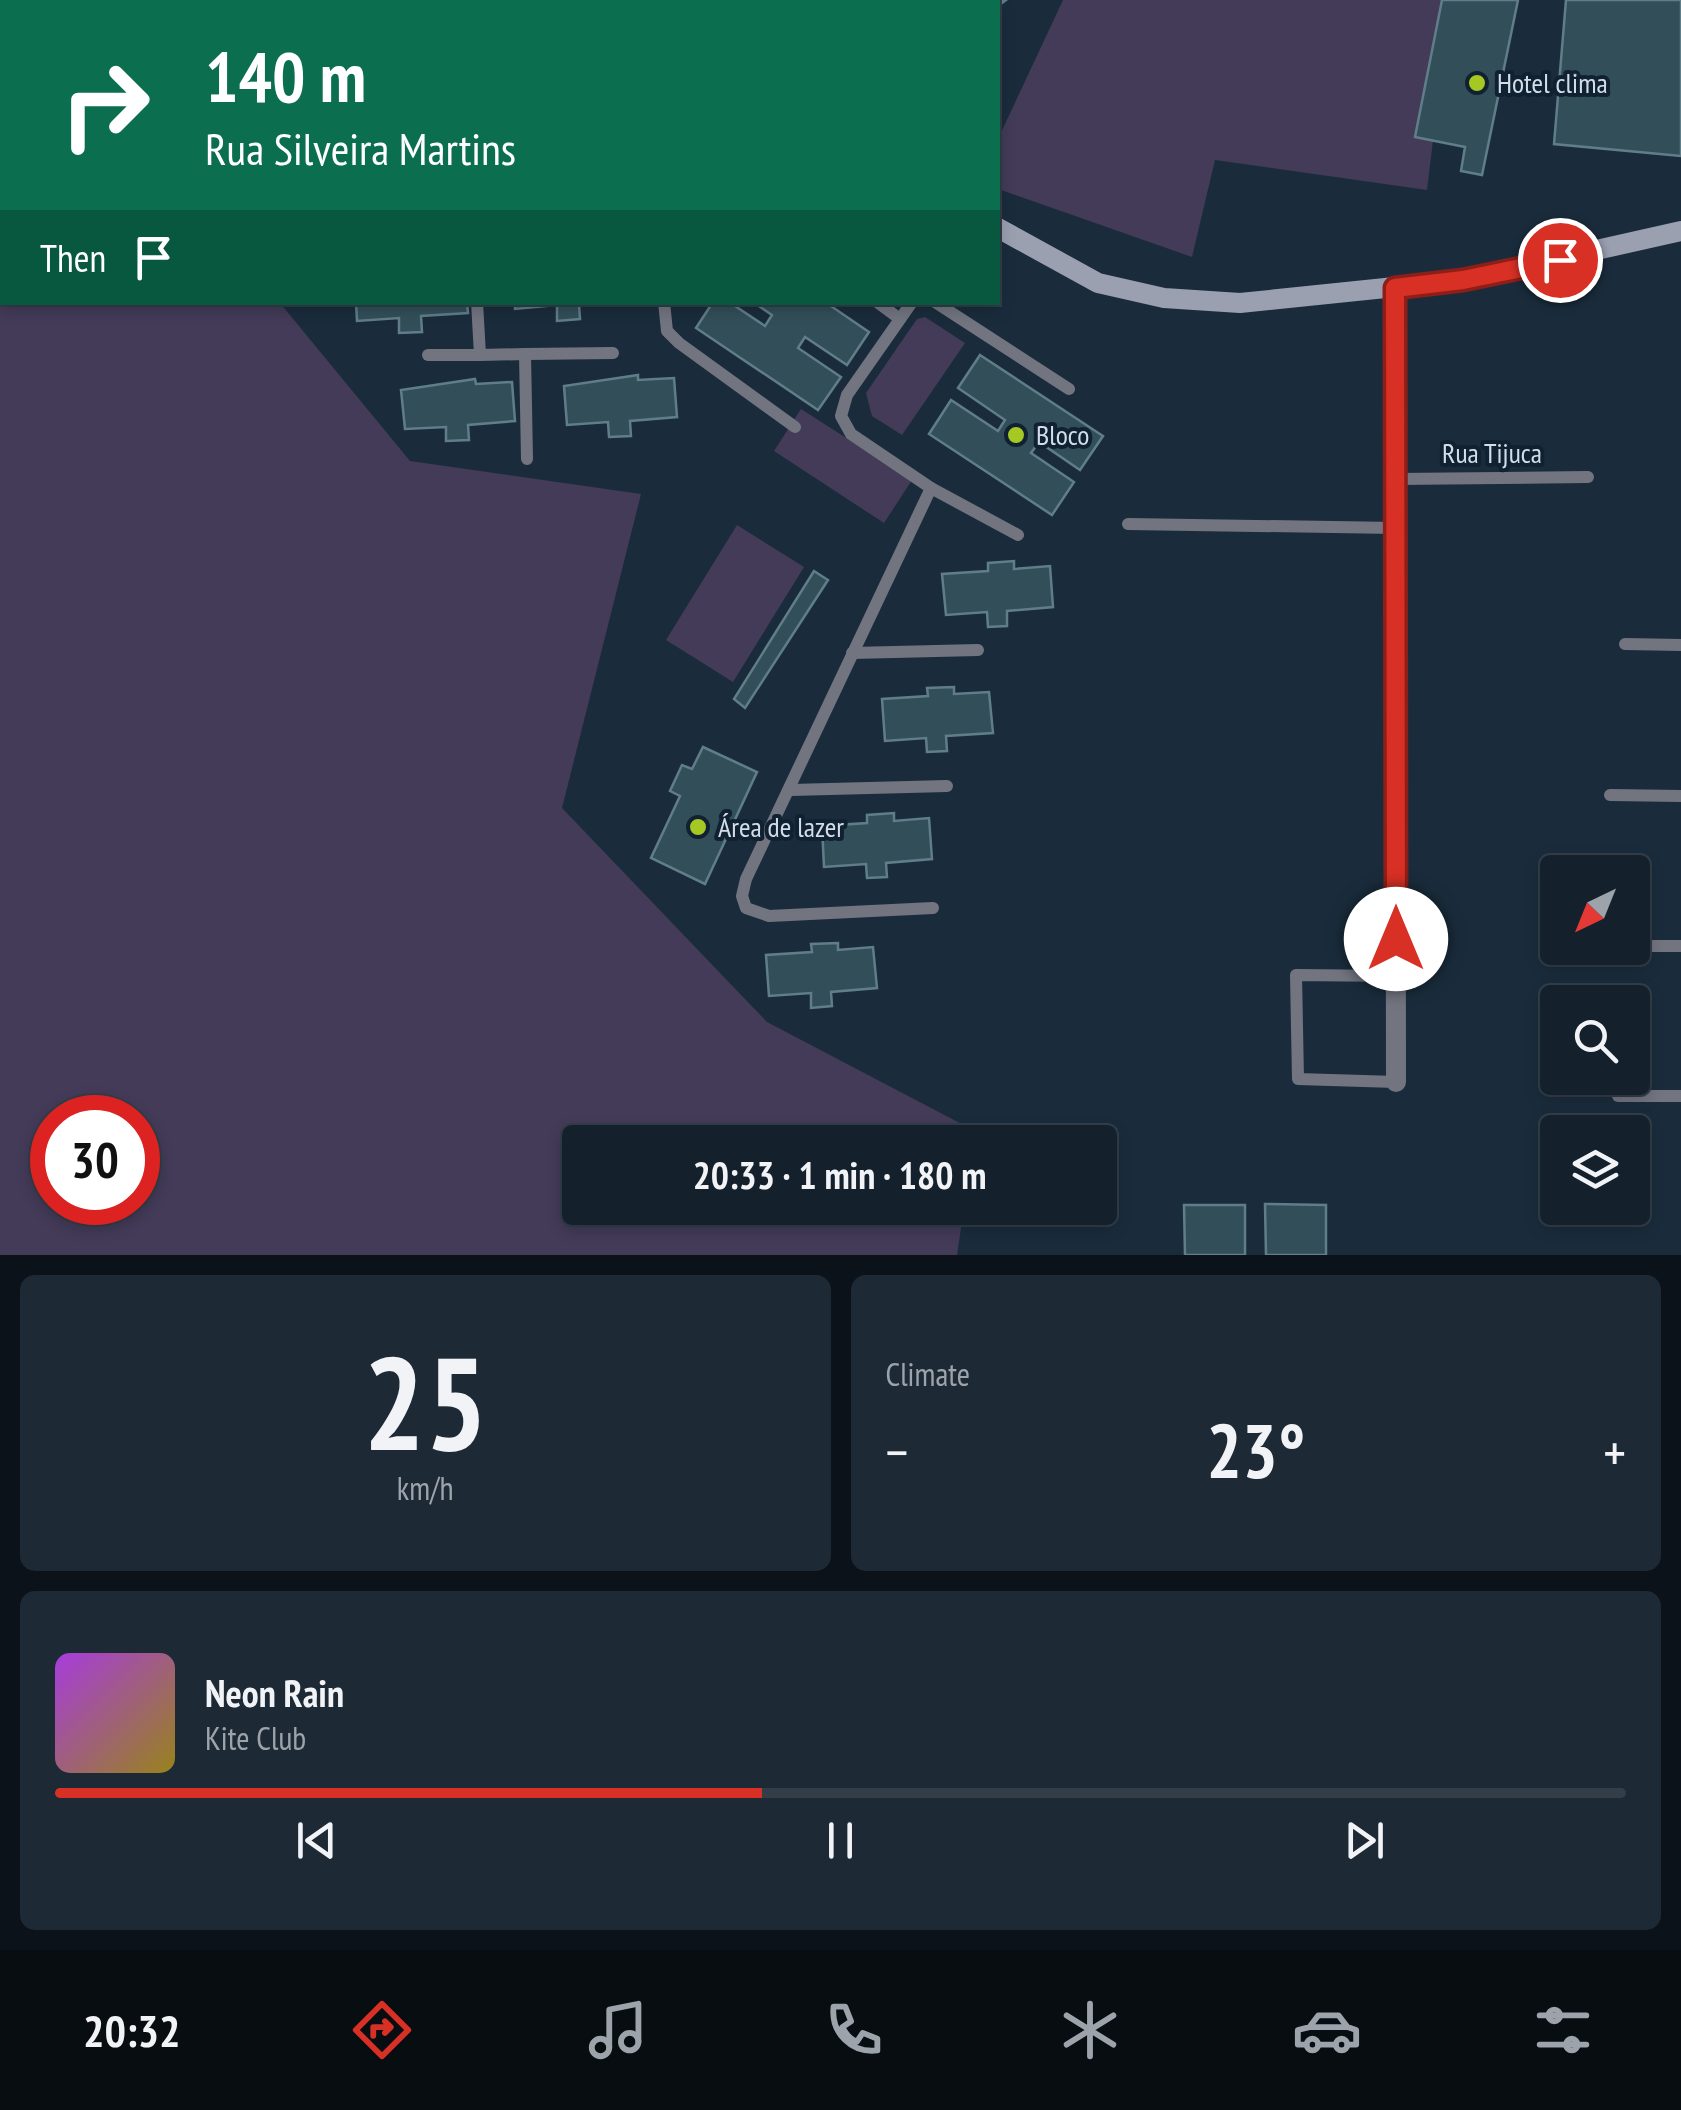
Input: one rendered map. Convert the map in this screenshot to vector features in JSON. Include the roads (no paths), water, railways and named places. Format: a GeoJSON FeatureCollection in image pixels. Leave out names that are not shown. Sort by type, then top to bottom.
{"type":"FeatureCollection","features":[{"type":"Feature","properties":{"kind":"main road"},"geometry":{"type":"LineString","coordinates":[[1000,229],[1098,283],[1164,298],[1240,303],[1395,288],[1532,267],[1681,231]]}},
{"type":"Feature","properties":{"kind":"street"},"geometry":{"type":"LineString","coordinates":[[1395,288],[1396,1082]]}},
{"type":"Feature","properties":{"kind":"lane"},"geometry":{"type":"LineString","coordinates":[[478,305],[480,355]]}},
{"type":"Feature","properties":{"kind":"lane"},"geometry":{"type":"LineString","coordinates":[[664,305],[667,331],[679,344],[795,427]]}},
{"type":"Feature","properties":{"kind":"lane"},"geometry":{"type":"LineString","coordinates":[[880,305],[900,319]]}},
{"type":"Feature","properties":{"kind":"lane"},"geometry":{"type":"LineString","coordinates":[[910,305],[848,395],[841,416],[851,434],[931,488],[1018,535]]}},
{"type":"Feature","properties":{"kind":"lane"},"geometry":{"type":"LineString","coordinates":[[940,305],[1069,389]]}},
{"type":"Feature","properties":{"kind":"lane"},"geometry":{"type":"LineString","coordinates":[[428,355],[613,353]]}},
{"type":"Feature","properties":{"kind":"lane"},"geometry":{"type":"LineString","coordinates":[[525,354],[527,459]]}},
{"type":"Feature","properties":{"kind":"lane","name":"Rua Tijuca"},"geometry":{"type":"LineString","coordinates":[[1396,479],[1588,477]]}},
{"type":"Feature","properties":{"kind":"lane"},"geometry":{"type":"LineString","coordinates":[[931,488],[746,879],[742,896],[746,908],[769,916],[933,908]]}},
{"type":"Feature","properties":{"kind":"lane"},"geometry":{"type":"LineString","coordinates":[[1128,524],[1396,528]]}},
{"type":"Feature","properties":{"kind":"lane"},"geometry":{"type":"LineString","coordinates":[[1625,644],[1681,645]]}},
{"type":"Feature","properties":{"kind":"lane"},"geometry":{"type":"LineString","coordinates":[[852,653],[978,650]]}},
{"type":"Feature","properties":{"kind":"lane"},"geometry":{"type":"LineString","coordinates":[[791,790],[947,786]]}},
{"type":"Feature","properties":{"kind":"lane"},"geometry":{"type":"LineString","coordinates":[[1610,795],[1681,796]]}},
{"type":"Feature","properties":{"kind":"lane"},"geometry":{"type":"LineString","coordinates":[[1650,946],[1681,946]]}},
{"type":"Feature","properties":{"kind":"lane"},"geometry":{"type":"LineString","coordinates":[[1396,976],[1296,975],[1298,1079],[1396,1082]]}},
{"type":"Feature","properties":{"kind":"lane"},"geometry":{"type":"LineString","coordinates":[[1618,1096],[1681,1096]]}},
{"type":"Feature","properties":{"kind":"place","name":"Hotel clima"},"geometry":{"type":"Point","coordinates":[1477,83]}},
{"type":"Feature","properties":{"kind":"place","name":"Bloco"},"geometry":{"type":"Point","coordinates":[1016,435]}},
{"type":"Feature","properties":{"kind":"place","name":"Área de lazer"},"geometry":{"type":"Point","coordinates":[698,827]}}]}
